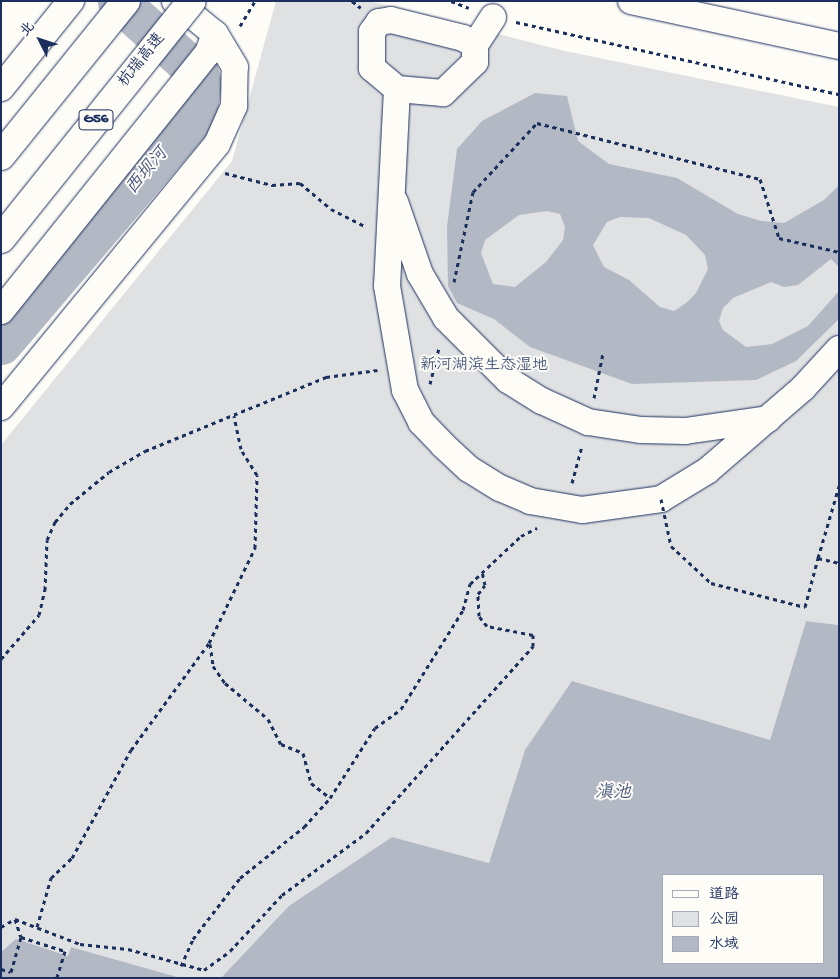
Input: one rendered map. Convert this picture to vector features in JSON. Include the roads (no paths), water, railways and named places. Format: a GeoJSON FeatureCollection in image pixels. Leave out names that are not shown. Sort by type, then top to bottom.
{"type":"FeatureCollection","features":[{"type":"Feature","properties":{"kind":"highway"},"geometry":{"type":"LineString","coordinates":[[1,156],[126,1]]}},
{"type":"Feature","properties":{"kind":"highway","name":"杭瑞高速"},"geometry":{"type":"LineString","coordinates":[[1,239],[192,1]]}},
{"type":"Feature","properties":{"kind":"street"},"geometry":{"type":"LineString","coordinates":[[1,407],[217,144],[234,106],[235,68],[174,1]]}},
{"type":"Feature","properties":{"kind":"street"},"geometry":{"type":"LineString","coordinates":[[631,1],[839,46]]}},
{"type":"Feature","properties":{"kind":"street"},"geometry":{"type":"LineString","coordinates":[[1,88],[67,7]]}},
{"type":"Feature","properties":{"kind":"street"},"geometry":{"type":"LineString","coordinates":[[475,46],[464,38],[391,20],[379,22],[372,32],[372,68],[397,90],[443,93],[476,62],[475,46],[493,17]]}},
{"type":"Feature","properties":{"kind":"street"},"geometry":{"type":"LineString","coordinates":[[1,311],[212,44]]}},
{"type":"Feature","properties":{"kind":"street"},"geometry":{"type":"LineString","coordinates":[[397,90],[390,188],[387,286],[398,365],[405,390],[421,422],[469,469],[500,488],[530,501],[566,509],[661,499],[707,471],[768,419],[839,349]]}},
{"type":"Feature","properties":{"kind":"street"},"geometry":{"type":"LineString","coordinates":[[390,188],[420,274],[446,318],[508,380],[588,422],[685,431],[768,419]]}},
{"type":"Feature","properties":{"kind":"water"},"geometry":{"type":"Polygon","coordinates":[[[535,93],[567,96],[578,141],[609,164],[677,178],[738,214],[761,221],[784,223],[824,200],[839,185],[839,267],[831,259],[798,285],[784,287],[771,282],[733,298],[723,308],[719,321],[723,330],[746,347],[772,344],[808,326],[839,291],[839,319],[796,361],[756,380],[632,384],[530,347],[494,319],[457,303],[448,286],[447,227],[457,149],[482,121],[535,93]],[[547,211],[519,215],[485,240],[481,253],[493,284],[515,287],[546,262],[563,240],[565,227],[560,214],[547,211]],[[620,217],[607,222],[593,245],[604,267],[629,280],[660,307],[674,311],[686,303],[696,293],[708,269],[705,255],[686,235],[649,218],[620,217]]]}},
{"type":"Feature","properties":{"kind":"water","name":"滇池"},"geometry":{"type":"Polygon","coordinates":[[[806,621],[839,625],[839,978],[221,978],[289,906],[392,837],[489,863],[525,750],[572,681],[770,740],[806,621]]]}},
{"type":"Feature","properties":{"kind":"water"},"geometry":{"type":"Polygon","coordinates":[[[16,939],[68,956],[71,947],[181,978],[1,978],[1,952],[16,939]]]}},
{"type":"Feature","properties":{"kind":"waterway","name":"西坝河"},"geometry":{"type":"LineString","coordinates":[[1,344],[196,115],[201,85],[198,73],[118,1]]}},
{"type":"Feature","properties":{"kind":"park label","name":"新河湖滨生态湿地"},"geometry":{"type":"Point","coordinates":[484,367]}}]}
